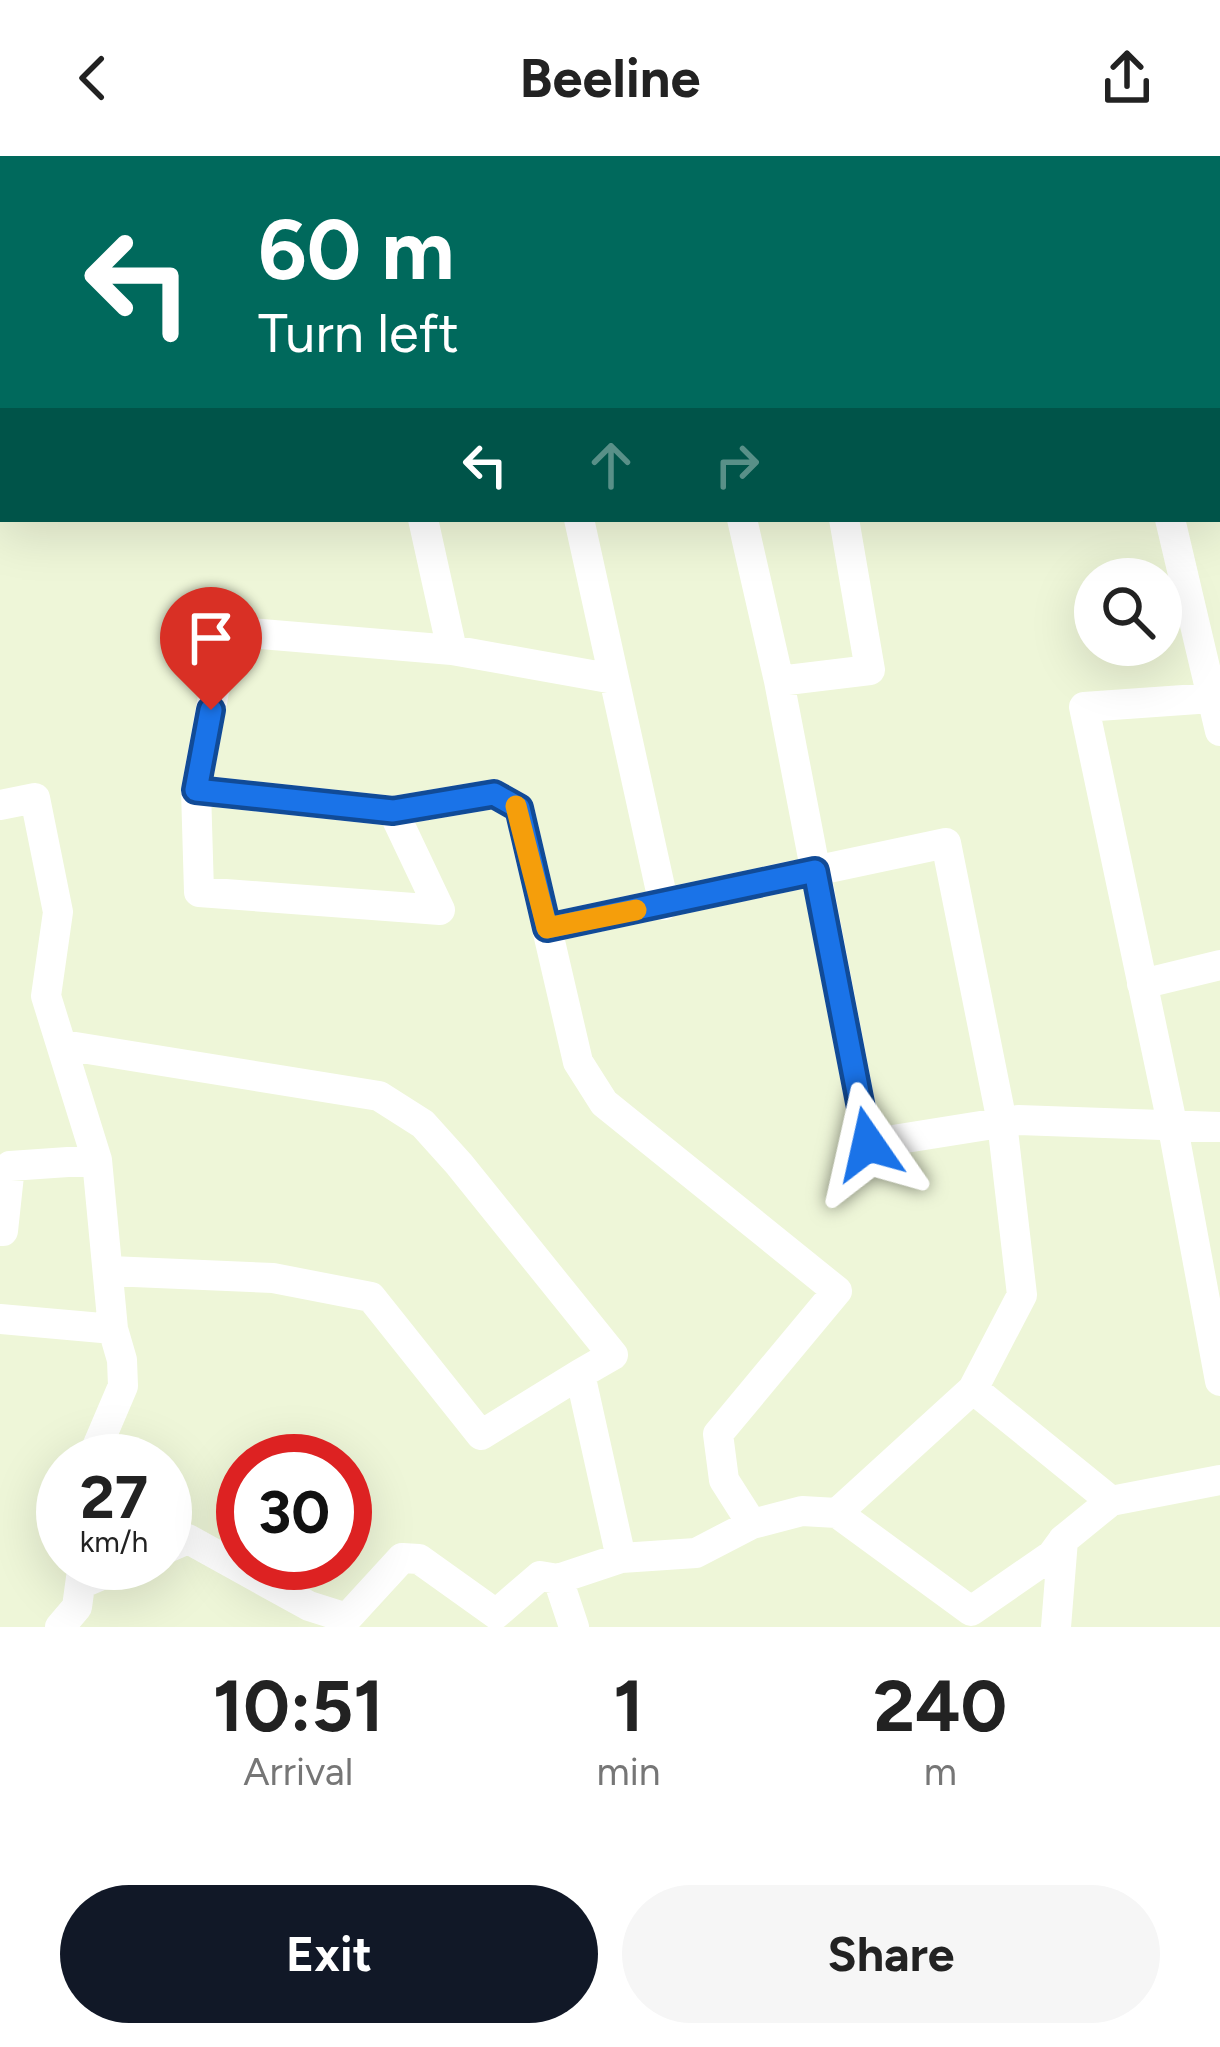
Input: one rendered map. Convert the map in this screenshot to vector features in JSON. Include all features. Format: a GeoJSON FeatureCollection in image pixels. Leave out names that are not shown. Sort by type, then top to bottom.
{"type":"FeatureCollection","features":[{"type":"Feature","properties":{"kind":"street"},"geometry":{"type":"LineString","coordinates":[[424,522],[452,650]]}},
{"type":"Feature","properties":{"kind":"street"},"geometry":{"type":"LineString","coordinates":[[579,522],[664,905]]}},
{"type":"Feature","properties":{"kind":"street"},"geometry":{"type":"LineString","coordinates":[[743,522],[779,681],[868,1144],[1001,1122],[1220,1127]]}},
{"type":"Feature","properties":{"kind":"street"},"geometry":{"type":"LineString","coordinates":[[779,681],[870,670],[845,522]]}},
{"type":"Feature","properties":{"kind":"street"},"geometry":{"type":"LineString","coordinates":[[1171,522],[1220,730]]}},
{"type":"Feature","properties":{"kind":"street"},"geometry":{"type":"LineString","coordinates":[[393,811],[440,910],[199,892],[196,790],[225,631],[452,650],[614,679]]}},
{"type":"Feature","properties":{"kind":"street"},"geometry":{"type":"LineString","coordinates":[[1212,698],[1084,706],[1172,1128],[1212,1291],[1220,1381]]}},
{"type":"Feature","properties":{"kind":"street"},"geometry":{"type":"LineString","coordinates":[[196,790],[393,811],[494,794],[519,808],[578,1062],[604,1102],[837,1291],[718,1434],[724,1480],[752,1524]]}},
{"type":"Feature","properties":{"kind":"street"},"geometry":{"type":"LineString","coordinates":[[0,805],[35,798],[58,912],[46,996],[97,1160],[113,1330],[122,1360],[123,1386],[103,1434]]}},
{"type":"Feature","properties":{"kind":"street"},"geometry":{"type":"LineString","coordinates":[[547,928],[946,843],[1001,1122],[1022,1295],[973,1390],[837,1513]]}},
{"type":"Feature","properties":{"kind":"street"},"geometry":{"type":"LineString","coordinates":[[1142,984],[1220,965]]}},
{"type":"Feature","properties":{"kind":"street"},"geometry":{"type":"LineString","coordinates":[[62,1045],[379,1096],[423,1124],[613,1355],[481,1435],[371,1297],[273,1278],[110,1270]]}},
{"type":"Feature","properties":{"kind":"street"},"geometry":{"type":"LineString","coordinates":[[0,1231],[10,1166],[97,1160]]}},
{"type":"Feature","properties":{"kind":"street"},"geometry":{"type":"LineString","coordinates":[[0,1319],[113,1330]]}},
{"type":"Feature","properties":{"kind":"street"},"geometry":{"type":"LineString","coordinates":[[580,1374],[621,1558]]}},
{"type":"Feature","properties":{"kind":"street"},"geometry":{"type":"LineString","coordinates":[[973,1390],[1111,1501]]}},
{"type":"Feature","properties":{"kind":"street"},"geometry":{"type":"LineString","coordinates":[[192,1541],[308,1606],[347,1618],[402,1558],[419,1559],[496,1615],[540,1576],[558,1579],[621,1558],[696,1553],[752,1524],[802,1511],[837,1513],[968,1619],[1052,1555],[1063,1540],[1111,1501],[1220,1480]]}},
{"type":"Feature","properties":{"kind":"street"},"geometry":{"type":"LineString","coordinates":[[1056,1627],[1063,1540]]}},
{"type":"Feature","properties":{"kind":"street"},"geometry":{"type":"LineString","coordinates":[[558,1579],[574,1627]]}},
{"type":"Feature","properties":{"kind":"street"},"geometry":{"type":"LineString","coordinates":[[60,1627],[77,1607],[80,1590]]}},
{"type":"Feature","properties":{"kind":"slow traffic"},"geometry":{"type":"LineString","coordinates":[[516,806],[547,928],[636,910]]}},
{"type":"Feature","properties":{"kind":"route"},"geometry":{"type":"LineString","coordinates":[[211,710],[196,790],[393,811],[494,794],[519,808],[547,928],[815,871],[868,1144]]}}]}
